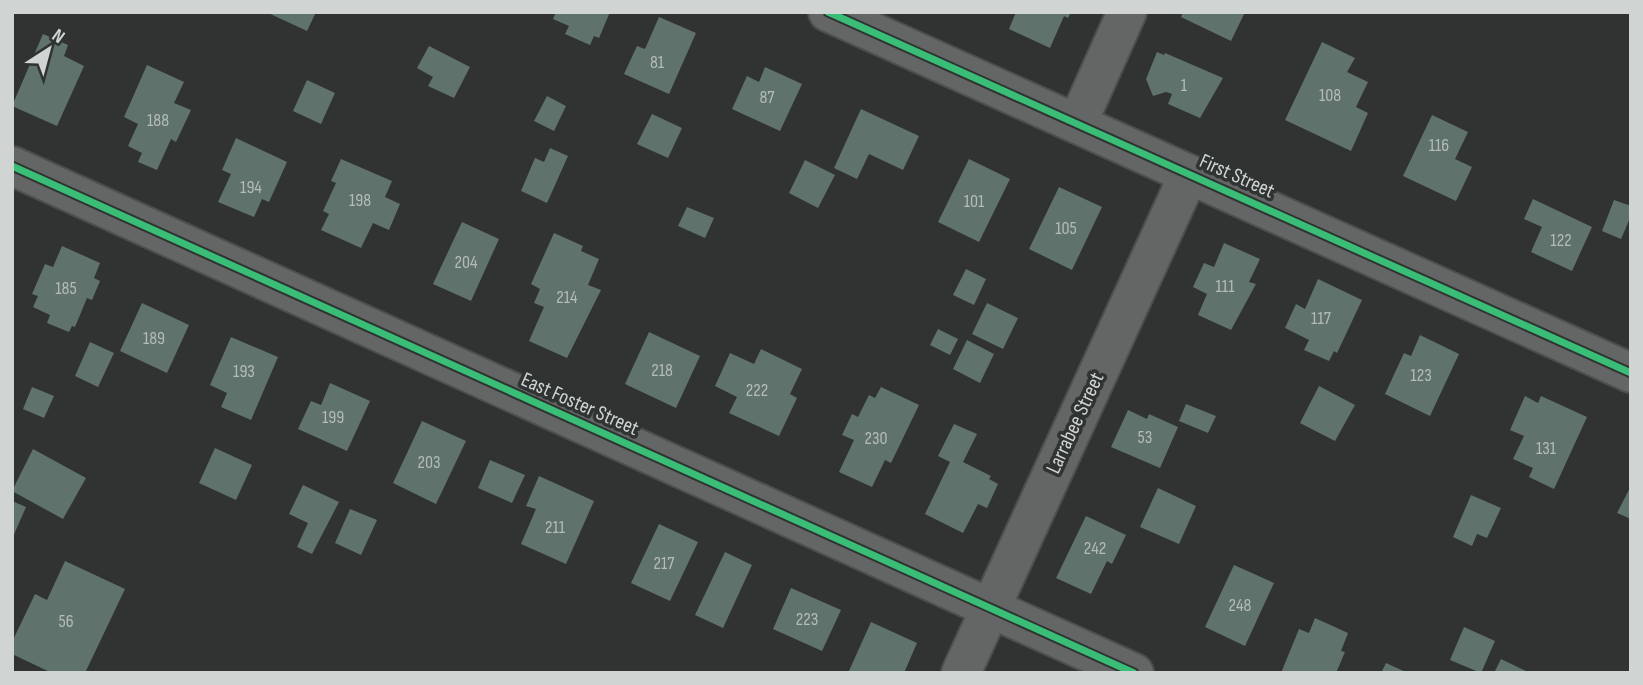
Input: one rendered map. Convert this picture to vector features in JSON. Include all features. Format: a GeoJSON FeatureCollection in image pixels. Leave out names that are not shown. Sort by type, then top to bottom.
{"type":"FeatureCollection","features":[{"type":"Feature","properties":{"kind":"street","name":"First Street"},"geometry":{"type":"LineString","coordinates":[[828,12],[1631,373]]}},
{"type":"Feature","properties":{"kind":"street"},"geometry":{"type":"LineString","coordinates":[[1077,124],[1127,12]]}},
{"type":"Feature","properties":{"kind":"street","name":"East Foster Street"},"geometry":{"type":"LineString","coordinates":[[12,166],[1134,673]]}},
{"type":"Feature","properties":{"kind":"street","name":"Larrabee Street"},"geometry":{"type":"LineString","coordinates":[[961,673],[1189,174]]}},
{"type":"Feature","properties":{"kind":"building"},"geometry":{"type":"Polygon","coordinates":[[[266,12],[316,12],[307,31],[266,12]]]}},
{"type":"Feature","properties":{"kind":"building"},"geometry":{"type":"Polygon","coordinates":[[[556,12],[610,12],[599,38],[594,36],[590,45],[565,34],[569,26],[553,19],[556,12]]]}},
{"type":"Feature","properties":{"kind":"building"},"geometry":{"type":"Polygon","coordinates":[[[1016,12],[1071,12],[1068,18],[1064,16],[1050,48],[1009,29],[1016,12]]]}},
{"type":"Feature","properties":{"kind":"building"},"geometry":{"type":"Polygon","coordinates":[[[1183,12],[1245,12],[1231,41],[1181,17],[1183,12]]]}},
{"type":"Feature","properties":{"kind":"building"},"geometry":{"type":"Polygon","coordinates":[[[659,17],[696,33],[669,94],[624,74],[637,46],[645,49],[659,17]]]}},
{"type":"Feature","properties":{"kind":"building"},"geometry":{"type":"Polygon","coordinates":[[[43,34],[68,45],[64,56],[84,66],[57,126],[12,106],[43,34]]]}},
{"type":"Feature","properties":{"kind":"building"},"geometry":{"type":"Polygon","coordinates":[[[1322,42],[1355,58],[1347,72],[1368,82],[1356,107],[1368,113],[1351,151],[1285,120],[1322,42]]]}},
{"type":"Feature","properties":{"kind":"building"},"geometry":{"type":"Polygon","coordinates":[[[429,46],[470,67],[454,98],[428,86],[433,77],[417,68],[429,46]]]}},
{"type":"Feature","properties":{"kind":"building"},"geometry":{"type":"Polygon","coordinates":[[[1157,52],[1223,78],[1200,118],[1168,104],[1172,94],[1166,92],[1153,96],[1146,79],[1157,52]]]}},
{"type":"Feature","properties":{"kind":"building"},"geometry":{"type":"Polygon","coordinates":[[[147,65],[184,82],[174,103],[191,110],[176,142],[171,139],[157,170],[138,162],[142,153],[128,146],[138,124],[124,117],[147,65]]]}},
{"type":"Feature","properties":{"kind":"building"},"geometry":{"type":"Polygon","coordinates":[[[765,67],[802,84],[780,131],[732,109],[747,76],[759,82],[765,67]]]}},
{"type":"Feature","properties":{"kind":"building"},"geometry":{"type":"Polygon","coordinates":[[[307,80],[335,93],[321,124],[293,111],[307,80]]]}},
{"type":"Feature","properties":{"kind":"building"},"geometry":{"type":"Polygon","coordinates":[[[547,96],[566,106],[554,131],[534,121],[547,96]]]}},
{"type":"Feature","properties":{"kind":"building"},"geometry":{"type":"Polygon","coordinates":[[[861,109],[919,136],[903,170],[869,154],[857,179],[834,168],[861,109]]]}},
{"type":"Feature","properties":{"kind":"building"},"geometry":{"type":"Polygon","coordinates":[[[652,114],[682,128],[668,158],[637,144],[652,114]]]}},
{"type":"Feature","properties":{"kind":"building"},"geometry":{"type":"Polygon","coordinates":[[[1432,115],[1468,132],[1455,159],[1472,167],[1456,201],[1403,176],[1432,115]]]}},
{"type":"Feature","properties":{"kind":"building"},"geometry":{"type":"Polygon","coordinates":[[[236,138],[287,162],[269,202],[262,199],[254,217],[218,202],[231,174],[222,170],[236,138]]]}},
{"type":"Feature","properties":{"kind":"building"},"geometry":{"type":"Polygon","coordinates":[[[550,148],[568,156],[547,203],[521,191],[535,158],[544,162],[550,148]]]}},
{"type":"Feature","properties":{"kind":"building"},"geometry":{"type":"Polygon","coordinates":[[[341,159],[392,181],[385,197],[400,204],[389,230],[373,223],[361,248],[321,230],[329,214],[323,211],[336,183],[331,181],[341,159]]]}},
{"type":"Feature","properties":{"kind":"building"},"geometry":{"type":"Polygon","coordinates":[[[969,159],[1010,179],[979,242],[938,222],[969,159]]]}},
{"type":"Feature","properties":{"kind":"building"},"geometry":{"type":"Polygon","coordinates":[[[805,160],[835,175],[818,208],[789,193],[805,160]]]}},
{"type":"Feature","properties":{"kind":"building"},"geometry":{"type":"Polygon","coordinates":[[[1059,187],[1102,207],[1072,270],[1029,249],[1059,187]]]}},
{"type":"Feature","properties":{"kind":"building"},"geometry":{"type":"Polygon","coordinates":[[[1533,199],[1592,227],[1572,271],[1531,252],[1542,227],[1524,219],[1533,199]]]}},
{"type":"Feature","properties":{"kind":"building"},"geometry":{"type":"Polygon","coordinates":[[[1614,200],[1631,206],[1631,216],[1621,239],[1602,231],[1614,200]]]}},
{"type":"Feature","properties":{"kind":"building"},"geometry":{"type":"Polygon","coordinates":[[[687,207],[714,218],[705,238],[678,226],[687,207]]]}},
{"type":"Feature","properties":{"kind":"building"},"geometry":{"type":"Polygon","coordinates":[[[462,222],[499,239],[471,301],[433,284],[462,222]]]}},
{"type":"Feature","properties":{"kind":"building"},"geometry":{"type":"Polygon","coordinates":[[[554,233],[583,246],[581,251],[599,259],[588,285],[601,290],[567,358],[529,341],[544,307],[534,303],[540,289],[531,284],[554,233]]]}},
{"type":"Feature","properties":{"kind":"building"},"geometry":{"type":"Polygon","coordinates":[[[1224,243],[1260,259],[1249,282],[1256,284],[1231,330],[1198,315],[1207,294],[1193,287],[1204,263],[1214,267],[1224,243]]]}},
{"type":"Feature","properties":{"kind":"building"},"geometry":{"type":"Polygon","coordinates":[[[62,246],[100,263],[94,278],[100,281],[92,300],[87,298],[75,327],[72,326],[69,332],[47,323],[50,315],[33,307],[38,296],[32,294],[45,264],[53,267],[62,246]]]}},
{"type":"Feature","properties":{"kind":"building"},"geometry":{"type":"Polygon","coordinates":[[[966,269],[986,279],[974,305],[953,295],[966,269]]]}},
{"type":"Feature","properties":{"kind":"building"},"geometry":{"type":"Polygon","coordinates":[[[1318,279],[1362,300],[1337,353],[1334,351],[1329,361],[1304,350],[1309,340],[1285,328],[1296,304],[1305,309],[1318,279]]]}},
{"type":"Feature","properties":{"kind":"building"},"geometry":{"type":"Polygon","coordinates":[[[142,303],[189,325],[167,373],[120,351],[142,303]]]}},
{"type":"Feature","properties":{"kind":"building"},"geometry":{"type":"Polygon","coordinates":[[[987,303],[1018,318],[1003,349],[972,334],[987,303]]]}},
{"type":"Feature","properties":{"kind":"building"},"geometry":{"type":"Polygon","coordinates":[[[938,329],[958,339],[950,355],[930,345],[938,329]]]}},
{"type":"Feature","properties":{"kind":"building"},"geometry":{"type":"Polygon","coordinates":[[[649,332],[700,356],[676,408],[625,384],[649,332]]]}},
{"type":"Feature","properties":{"kind":"building"},"geometry":{"type":"Polygon","coordinates":[[[1420,335],[1459,354],[1430,416],[1385,394],[1404,353],[1411,356],[1420,335]]]}},
{"type":"Feature","properties":{"kind":"building"},"geometry":{"type":"Polygon","coordinates":[[[231,337],[278,357],[251,420],[221,407],[227,393],[210,385],[231,337]]]}},
{"type":"Feature","properties":{"kind":"building"},"geometry":{"type":"Polygon","coordinates":[[[967,340],[994,354],[980,383],[953,369],[967,340]]]}},
{"type":"Feature","properties":{"kind":"building"},"geometry":{"type":"Polygon","coordinates":[[[90,342],[114,353],[98,387],[75,376],[90,342]]]}},
{"type":"Feature","properties":{"kind":"building"},"geometry":{"type":"Polygon","coordinates":[[[761,349],[802,369],[790,394],[797,398],[779,436],[729,413],[737,397],[715,386],[730,353],[754,364],[761,349]]]}},
{"type":"Feature","properties":{"kind":"building"},"geometry":{"type":"Polygon","coordinates":[[[330,383],[370,401],[347,451],[298,429],[311,401],[321,405],[330,383]]]}},
{"type":"Feature","properties":{"kind":"building"},"geometry":{"type":"Polygon","coordinates":[[[1319,386],[1355,405],[1335,441],[1300,423],[1319,386]]]}},
{"type":"Feature","properties":{"kind":"building"},"geometry":{"type":"Polygon","coordinates":[[[32,387],[54,396],[44,418],[23,409],[32,387]]]}},
{"type":"Feature","properties":{"kind":"building"},"geometry":{"type":"Polygon","coordinates":[[[881,387],[919,405],[891,463],[885,460],[872,487],[839,472],[854,440],[842,435],[852,414],[858,417],[869,395],[875,398],[881,387]]]}},
{"type":"Feature","properties":{"kind":"building"},"geometry":{"type":"Polygon","coordinates":[[[1525,396],[1538,403],[1541,396],[1587,417],[1554,489],[1529,477],[1533,468],[1513,459],[1524,436],[1510,430],[1525,396]]]}},
{"type":"Feature","properties":{"kind":"building"},"geometry":{"type":"Polygon","coordinates":[[[1186,404],[1216,416],[1208,433],[1179,421],[1186,404]]]}},
{"type":"Feature","properties":{"kind":"building"},"geometry":{"type":"Polygon","coordinates":[[[1128,410],[1147,419],[1149,414],[1178,427],[1160,468],[1111,447],[1128,410]]]}},
{"type":"Feature","properties":{"kind":"building"},"geometry":{"type":"Polygon","coordinates":[[[422,421],[466,441],[436,504],[393,483],[422,421]]]}},
{"type":"Feature","properties":{"kind":"building"},"geometry":{"type":"Polygon","coordinates":[[[954,424],[977,434],[963,462],[991,476],[989,479],[998,484],[987,508],[978,504],[963,533],[925,514],[950,462],[938,456],[954,424]]]}},
{"type":"Feature","properties":{"kind":"building"},"geometry":{"type":"Polygon","coordinates":[[[215,448],[252,465],[236,500],[199,483],[215,448]]]}},
{"type":"Feature","properties":{"kind":"building"},"geometry":{"type":"Polygon","coordinates":[[[33,449],[86,478],[63,519],[12,491],[33,449]]]}},
{"type":"Feature","properties":{"kind":"building"},"geometry":{"type":"Polygon","coordinates":[[[490,460],[525,475],[512,503],[478,488],[490,460]]]}},
{"type":"Feature","properties":{"kind":"building"},"geometry":{"type":"Polygon","coordinates":[[[539,476],[594,501],[566,564],[521,544],[536,509],[526,506],[539,476]]]}},
{"type":"Feature","properties":{"kind":"building"},"geometry":{"type":"Polygon","coordinates":[[[303,485],[339,502],[312,554],[297,547],[308,523],[289,514],[303,485]]]}},
{"type":"Feature","properties":{"kind":"building"},"geometry":{"type":"Polygon","coordinates":[[[1631,486],[1631,519],[1617,513],[1631,486]]]}},
{"type":"Feature","properties":{"kind":"building"},"geometry":{"type":"Polygon","coordinates":[[[1158,488],[1196,506],[1179,544],[1140,527],[1158,488]]]}},
{"type":"Feature","properties":{"kind":"building"},"geometry":{"type":"Polygon","coordinates":[[[1471,495],[1501,508],[1487,538],[1477,534],[1472,546],[1453,537],[1471,495]]]}},
{"type":"Feature","properties":{"kind":"building"},"geometry":{"type":"Polygon","coordinates":[[[12,501],[26,507],[12,539],[12,501]]]}},
{"type":"Feature","properties":{"kind":"building"},"geometry":{"type":"Polygon","coordinates":[[[350,509],[377,520],[361,555],[335,543],[350,509]]]}},
{"type":"Feature","properties":{"kind":"building"},"geometry":{"type":"Polygon","coordinates":[[[1086,516],[1126,535],[1112,564],[1107,561],[1091,594],[1056,578],[1086,516]]]}},
{"type":"Feature","properties":{"kind":"building"},"geometry":{"type":"Polygon","coordinates":[[[659,524],[698,542],[670,601],[631,583],[659,524]]]}},
{"type":"Feature","properties":{"kind":"building"},"geometry":{"type":"Polygon","coordinates":[[[725,552],[752,565],[723,628],[695,615],[725,552]]]}},
{"type":"Feature","properties":{"kind":"building"},"geometry":{"type":"Polygon","coordinates":[[[65,561],[125,589],[85,673],[52,673],[12,654],[12,642],[35,594],[47,600],[65,561]]]}},
{"type":"Feature","properties":{"kind":"building"},"geometry":{"type":"Polygon","coordinates":[[[1234,565],[1274,583],[1245,646],[1205,627],[1234,565]]]}},
{"type":"Feature","properties":{"kind":"building"},"geometry":{"type":"Polygon","coordinates":[[[791,588],[841,610],[822,651],[773,629],[791,588]]]}},
{"type":"Feature","properties":{"kind":"building"},"geometry":{"type":"Polygon","coordinates":[[[1315,618],[1348,633],[1341,651],[1345,652],[1336,673],[1281,673],[1299,629],[1309,633],[1315,618]]]}},
{"type":"Feature","properties":{"kind":"building"},"geometry":{"type":"Polygon","coordinates":[[[871,622],[917,643],[904,673],[848,673],[871,622]]]}},
{"type":"Feature","properties":{"kind":"building"},"geometry":{"type":"Polygon","coordinates":[[[1464,627],[1495,641],[1481,673],[1450,660],[1464,627]]]}},
{"type":"Feature","properties":{"kind":"building"},"geometry":{"type":"Polygon","coordinates":[[[1501,659],[1530,673],[1494,673],[1501,659]]]}},
{"type":"Feature","properties":{"kind":"building"},"geometry":{"type":"Polygon","coordinates":[[[1386,663],[1408,673],[1381,673],[1386,663]]]}},
{"type":"Feature","properties":{"kind":"cycle path"},"geometry":{"type":"LineString","coordinates":[[828,12],[1631,373]]}},
{"type":"Feature","properties":{"kind":"cycle path"},"geometry":{"type":"LineString","coordinates":[[12,166],[1134,673]]}}]}
